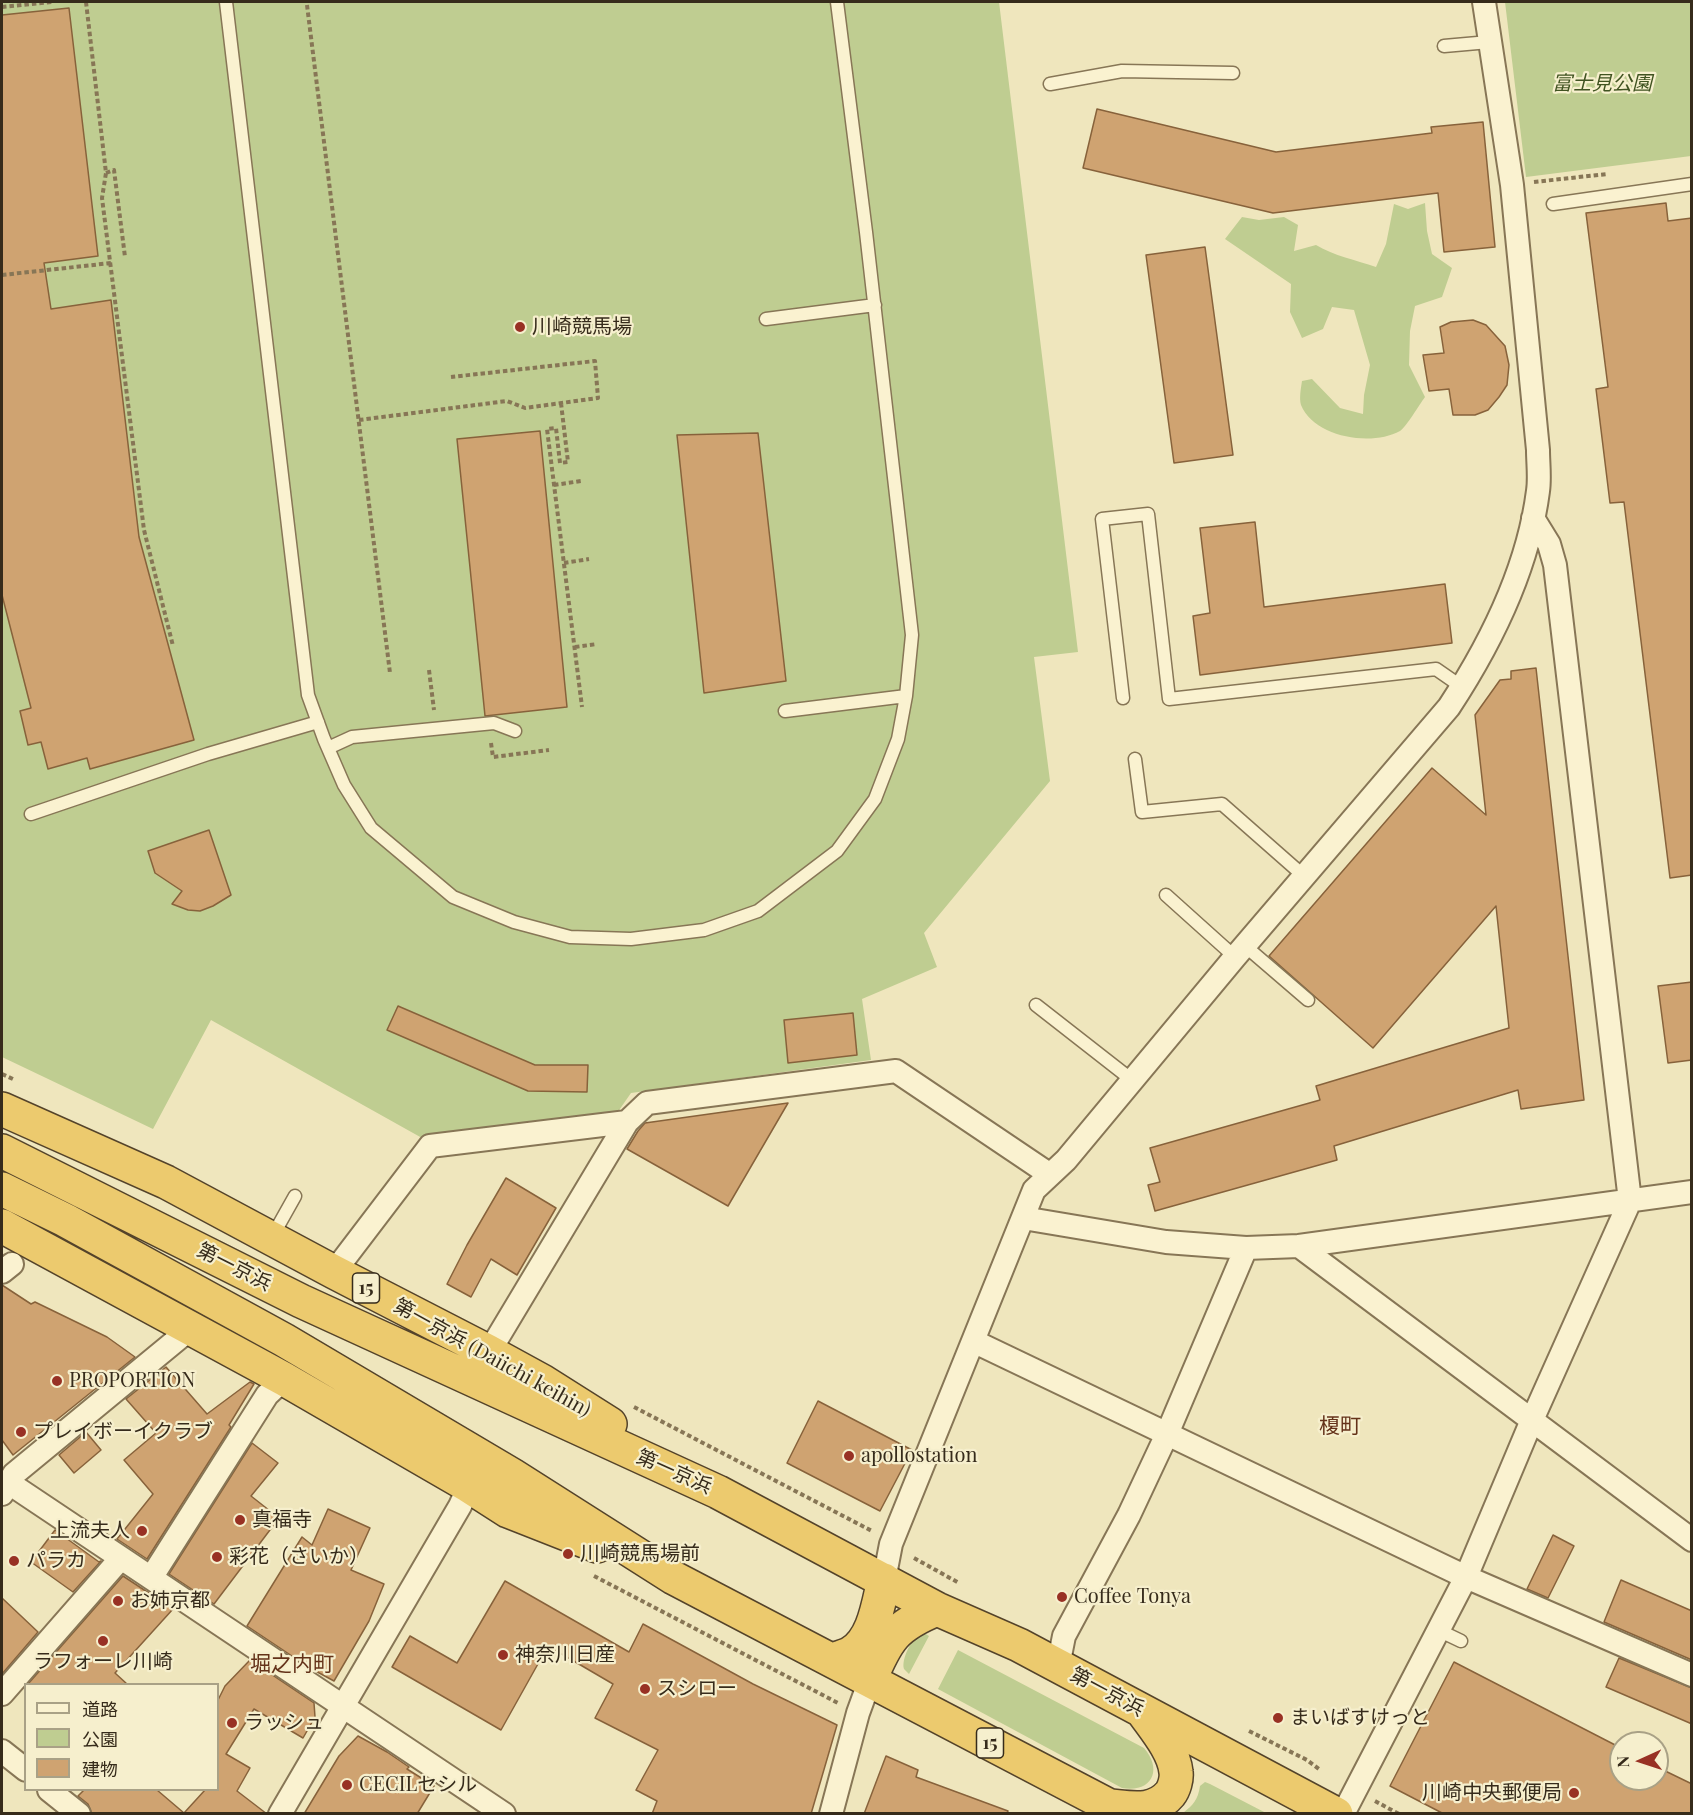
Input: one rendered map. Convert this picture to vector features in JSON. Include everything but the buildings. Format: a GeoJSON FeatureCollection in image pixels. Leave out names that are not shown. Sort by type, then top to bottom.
{"type":"FeatureCollection","features":[{"type":"Feature","properties":{"kind":"highway","name":"第一京浜 (Daiichi keihin)"},"geometry":{"type":"LineString","coordinates":[[2,1109],[166,1182],[489,1352],[542,1381],[718,1492]]}},
{"type":"Feature","properties":{"kind":"highway","name":"第一京浜"},"geometry":{"type":"LineString","coordinates":[[2,1151],[301,1301],[718,1492],[937,1609],[1058,1666],[1336,1814]]}},
{"type":"Feature","properties":{"kind":"highway","name":"第一京浜"},"geometry":{"type":"LineString","coordinates":[[2,1189],[284,1340],[512,1475],[674,1578],[1117,1810]]}},
{"type":"Feature","properties":{"kind":"highway"},"geometry":{"type":"LineString","coordinates":[[2,1226],[284,1379],[508,1510],[674,1578]]}},
{"type":"Feature","properties":{"kind":"highway"},"geometry":{"type":"LineString","coordinates":[[832,1660],[850,1654],[863,1641],[875,1619],[884,1580]]}},
{"type":"Feature","properties":{"kind":"highway"},"geometry":{"type":"LineString","coordinates":[[870,1680],[880,1656],[894,1633],[924,1614],[937,1609]]}},
{"type":"Feature","properties":{"kind":"highway"},"geometry":{"type":"LineString","coordinates":[[1117,1810],[1152,1807],[1163,1802],[1174,1790],[1177,1773],[1171,1756],[1142,1710]]}},
{"type":"Feature","properties":{"kind":"street"},"geometry":{"type":"LineString","coordinates":[[884,1580],[891,1544],[1034,1190],[1066,1160],[1240,951],[1449,707],[1476,664],[1501,616],[1523,555],[1533,518],[1538,489],[1538,450],[1512,185],[1484,2]]}},
{"type":"Feature","properties":{"kind":"street"},"geometry":{"type":"LineString","coordinates":[[1343,1814],[1466,1577],[1532,1420],[1630,1201],[1556,573],[1549,544],[1533,518]]}},
{"type":"Feature","properties":{"kind":"street"},"geometry":{"type":"LineString","coordinates":[[489,1352],[627,1122],[647,1103],[896,1071],[1009,1138],[1049,1174]]}},
{"type":"Feature","properties":{"kind":"street"},"geometry":{"type":"LineString","coordinates":[[334,1272],[430,1146],[627,1122]]}},
{"type":"Feature","properties":{"kind":"street"},"geometry":{"type":"LineString","coordinates":[[1023,1218],[1166,1242],[1246,1248],[1299,1246],[1692,1192]]}},
{"type":"Feature","properties":{"kind":"street"},"geometry":{"type":"LineString","coordinates":[[1299,1246],[1692,1540]]}},
{"type":"Feature","properties":{"kind":"street"},"geometry":{"type":"LineString","coordinates":[[1058,1666],[1064,1636],[1132,1517],[1246,1248]]}},
{"type":"Feature","properties":{"kind":"street"},"geometry":{"type":"LineString","coordinates":[[190,1329],[7,1478],[121,1558],[504,1814]]}},
{"type":"Feature","properties":{"kind":"street"},"geometry":{"type":"LineString","coordinates":[[973,1341],[1466,1577],[1692,1675]]}},
{"type":"Feature","properties":{"kind":"street"},"geometry":{"type":"LineString","coordinates":[[151,1578],[267,1395],[284,1379]]}},
{"type":"Feature","properties":{"kind":"street"},"geometry":{"type":"LineString","coordinates":[[280,1814],[470,1486]]}},
{"type":"Feature","properties":{"kind":"street"},"geometry":{"type":"LineString","coordinates":[[2,1694],[121,1558]]}},
{"type":"Feature","properties":{"kind":"street"},"geometry":{"type":"LineString","coordinates":[[831,1814],[858,1713],[870,1680]]}},
{"type":"Feature","properties":{"kind":"street"},"geometry":{"type":"LineString","coordinates":[[2,1751],[24,1768]]}},
{"type":"Feature","properties":{"kind":"street"},"geometry":{"type":"LineString","coordinates":[[50,1791],[79,1814]]}},
{"type":"Feature","properties":{"kind":"lane"},"geometry":{"type":"LineString","coordinates":[[226,2],[308,695],[328,748],[344,785],[371,828],[453,897],[514,922],[570,937],[631,939],[704,930],[758,911],[837,851],[875,799],[898,740],[906,696],[912,635],[875,305],[837,2]]}},
{"type":"Feature","properties":{"kind":"lane"},"geometry":{"type":"LineString","coordinates":[[1444,46],[1489,42]]}},
{"type":"Feature","properties":{"kind":"lane"},"geometry":{"type":"LineString","coordinates":[[1050,84],[1122,71],[1233,73]]}},
{"type":"Feature","properties":{"kind":"lane"},"geometry":{"type":"LineString","coordinates":[[1553,204],[1692,184]]}},
{"type":"Feature","properties":{"kind":"lane"},"geometry":{"type":"LineString","coordinates":[[766,319],[875,305]]}},
{"type":"Feature","properties":{"kind":"lane"},"geometry":{"type":"LineString","coordinates":[[1123,698],[1102,519],[1149,514],[1168,699],[1436,669],[1462,687]]}},
{"type":"Feature","properties":{"kind":"lane"},"geometry":{"type":"LineString","coordinates":[[785,711],[906,696]]}},
{"type":"Feature","properties":{"kind":"lane"},"geometry":{"type":"LineString","coordinates":[[31,814],[208,754],[318,722]]}},
{"type":"Feature","properties":{"kind":"lane"},"geometry":{"type":"LineString","coordinates":[[328,748],[352,737],[494,723],[515,731]]}},
{"type":"Feature","properties":{"kind":"lane"},"geometry":{"type":"LineString","coordinates":[[1135,759],[1142,812],[1222,804],[1305,877]]}},
{"type":"Feature","properties":{"kind":"lane"},"geometry":{"type":"LineString","coordinates":[[1166,895],[1308,1000]]}},
{"type":"Feature","properties":{"kind":"lane"},"geometry":{"type":"LineString","coordinates":[[1036,1005],[1132,1080]]}},
{"type":"Feature","properties":{"kind":"lane"},"geometry":{"type":"LineString","coordinates":[[272,1239],[295,1196]]}},
{"type":"Feature","properties":{"kind":"lane"},"geometry":{"type":"LineString","coordinates":[[1438,1630],[1461,1641]]}},
{"type":"Feature","properties":{"kind":"path"},"geometry":{"type":"LineString","coordinates":[[2,7],[52,2]]}},
{"type":"Feature","properties":{"kind":"path"},"geometry":{"type":"LineString","coordinates":[[86,2],[106,172],[102,198],[144,530],[173,646]]}},
{"type":"Feature","properties":{"kind":"path"},"geometry":{"type":"LineString","coordinates":[[307,5],[390,673]]}},
{"type":"Feature","properties":{"kind":"path"},"geometry":{"type":"LineString","coordinates":[[106,172],[114,170],[125,257]]}},
{"type":"Feature","properties":{"kind":"path"},"geometry":{"type":"LineString","coordinates":[[1512,185],[1611,173]]}},
{"type":"Feature","properties":{"kind":"path"},"geometry":{"type":"LineString","coordinates":[[2,275],[111,263]]}},
{"type":"Feature","properties":{"kind":"path"},"geometry":{"type":"LineString","coordinates":[[359,420],[507,401],[525,408],[598,398],[595,361],[451,377]]}},
{"type":"Feature","properties":{"kind":"path"},"geometry":{"type":"LineString","coordinates":[[561,403],[568,462],[560,463],[556,428],[547,429],[582,707]]}},
{"type":"Feature","properties":{"kind":"path"},"geometry":{"type":"LineString","coordinates":[[554,485],[581,481]]}},
{"type":"Feature","properties":{"kind":"path"},"geometry":{"type":"LineString","coordinates":[[564,563],[589,560]]}},
{"type":"Feature","properties":{"kind":"path"},"geometry":{"type":"LineString","coordinates":[[575,647],[597,644]]}},
{"type":"Feature","properties":{"kind":"path"},"geometry":{"type":"LineString","coordinates":[[630,1405],[879,1535]]}},
{"type":"Feature","properties":{"kind":"path"},"geometry":{"type":"LineString","coordinates":[[1367,1797],[1399,1814]]}},
{"type":"Feature","properties":{"kind":"green space","name":"川崎競馬場"},"geometry":{"type":"Polygon","coordinates":[[[2,2],[999,2],[1078,652],[1034,657],[1050,781],[924,933],[937,967],[862,999],[871,1060],[631,1093],[615,1116],[422,1138],[211,1020],[153,1129],[2,1057],[2,2]]]}},
{"type":"Feature","properties":{"kind":"green space","name":"富士見公園"},"geometry":{"type":"Polygon","coordinates":[[[1505,2],[1691,2],[1691,156],[1526,177],[1505,2]]]}},
{"type":"Feature","properties":{"kind":"green space"},"geometry":{"type":"Polygon","coordinates":[[[1425,203],[1427,231],[1432,254],[1452,268],[1442,297],[1415,306],[1410,331],[1409,365],[1425,397],[1403,428],[1388,436],[1359,438],[1330,432],[1308,416],[1301,405],[1302,381],[1312,379],[1340,408],[1363,414],[1370,365],[1354,310],[1332,307],[1323,329],[1302,338],[1290,312],[1291,284],[1225,239],[1242,217],[1259,220],[1284,217],[1298,225],[1294,251],[1316,245],[1338,255],[1376,267],[1386,244],[1394,204],[1408,209],[1425,203]]]}},
{"type":"Feature","properties":{"kind":"green space"},"geometry":{"type":"Polygon","coordinates":[[[921,1631],[929,1636],[909,1674],[904,1669],[904,1660],[911,1643],[921,1631]]]}},
{"type":"Feature","properties":{"kind":"green space"},"geometry":{"type":"Polygon","coordinates":[[[958,1650],[1144,1748],[1153,1764],[1151,1778],[1141,1787],[1122,1788],[938,1689],[958,1650]]]}},
{"type":"Feature","properties":{"kind":"green space"},"geometry":{"type":"Polygon","coordinates":[[[1205,1782],[1266,1813],[1183,1813],[1194,1802],[1200,1786],[1205,1782]]]}},
{"type":"Feature","properties":{"kind":"place","name":"川崎競馬場"},"geometry":{"type":"Point","coordinates":[520,327]}},
{"type":"Feature","properties":{"kind":"place","name":"PROPORTION"},"geometry":{"type":"Point","coordinates":[57,1381]}},
{"type":"Feature","properties":{"kind":"place","name":"プレイボーイクラブ"},"geometry":{"type":"Point","coordinates":[21,1432]}},
{"type":"Feature","properties":{"kind":"place","name":"apollostation"},"geometry":{"type":"Point","coordinates":[849,1456]}},
{"type":"Feature","properties":{"kind":"place","name":"真福寺"},"geometry":{"type":"Point","coordinates":[240,1520]}},
{"type":"Feature","properties":{"kind":"place","name":"上流夫人"},"geometry":{"type":"Point","coordinates":[142,1531]}},
{"type":"Feature","properties":{"kind":"place","name":"川崎競馬場前"},"geometry":{"type":"Point","coordinates":[568,1554]}},
{"type":"Feature","properties":{"kind":"place","name":"彩花（さいか）"},"geometry":{"type":"Point","coordinates":[217,1557]}},
{"type":"Feature","properties":{"kind":"place","name":"パラカ"},"geometry":{"type":"Point","coordinates":[14,1561]}},
{"type":"Feature","properties":{"kind":"place","name":"Coffee Tonya"},"geometry":{"type":"Point","coordinates":[1062,1597]}},
{"type":"Feature","properties":{"kind":"place","name":"お姉京都"},"geometry":{"type":"Point","coordinates":[118,1601]}},
{"type":"Feature","properties":{"kind":"place","name":"ラフォーレ川崎"},"geometry":{"type":"Point","coordinates":[103,1641]}},
{"type":"Feature","properties":{"kind":"place","name":"神奈川日産"},"geometry":{"type":"Point","coordinates":[503,1655]}},
{"type":"Feature","properties":{"kind":"place","name":"スシロー"},"geometry":{"type":"Point","coordinates":[645,1689]}},
{"type":"Feature","properties":{"kind":"place","name":"まいばすけっと"},"geometry":{"type":"Point","coordinates":[1278,1718]}},
{"type":"Feature","properties":{"kind":"place","name":"ラッシュ"},"geometry":{"type":"Point","coordinates":[232,1723]}},
{"type":"Feature","properties":{"kind":"place","name":"CECILセシル"},"geometry":{"type":"Point","coordinates":[347,1785]}},
{"type":"Feature","properties":{"kind":"place","name":"川崎中央郵便局"},"geometry":{"type":"Point","coordinates":[1574,1793]}},
{"type":"Feature","properties":{"kind":"district","name":"榎町"},"geometry":{"type":"Point","coordinates":[1340,1426]}},
{"type":"Feature","properties":{"kind":"district","name":"堀之内町"},"geometry":{"type":"Point","coordinates":[292,1664]}}]}
